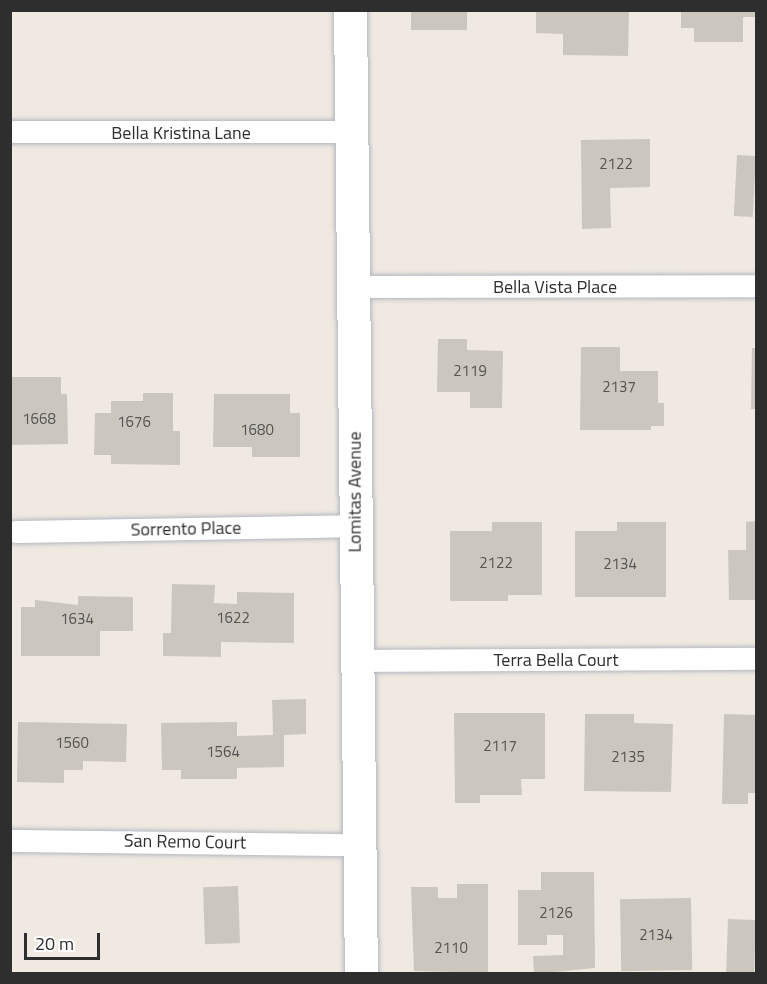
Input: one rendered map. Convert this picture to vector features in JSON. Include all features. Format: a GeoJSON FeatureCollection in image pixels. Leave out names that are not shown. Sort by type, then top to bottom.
{"type":"FeatureCollection","features":[{"type":"Feature","properties":{"kind":"street","name":"Lomitas Avenue"},"geometry":{"type":"LineString","coordinates":[[350,10],[361,974]]}},
{"type":"Feature","properties":{"kind":"street","name":"Bella Kristina Lane"},"geometry":{"type":"LineString","coordinates":[[10,132],[351,132]]}},
{"type":"Feature","properties":{"kind":"street","name":"Bella Vista Place"},"geometry":{"type":"LineString","coordinates":[[353,287],[756,286]]}},
{"type":"Feature","properties":{"kind":"street","name":"Sorrento Place"},"geometry":{"type":"LineString","coordinates":[[16,532],[355,526]]}},
{"type":"Feature","properties":{"kind":"street","name":"Terra Bella Court"},"geometry":{"type":"LineString","coordinates":[[356,661],[756,659]]}},
{"type":"Feature","properties":{"kind":"street","name":"San Remo Court"},"geometry":{"type":"LineString","coordinates":[[10,841],[360,845]]}},
{"type":"Feature","properties":{"kind":"building"},"geometry":{"type":"Polygon","coordinates":[[[411,10],[467,10],[467,30],[411,30],[411,10]]]}},
{"type":"Feature","properties":{"kind":"building"},"geometry":{"type":"Polygon","coordinates":[[[536,10],[629,10],[628,56],[563,55],[563,34],[536,33],[536,10]]]}},
{"type":"Feature","properties":{"kind":"building"},"geometry":{"type":"Polygon","coordinates":[[[681,10],[756,10],[756,17],[743,17],[743,42],[694,42],[694,28],[681,28],[681,10]]]}},
{"type":"Feature","properties":{"kind":"building"},"geometry":{"type":"Polygon","coordinates":[[[650,139],[650,187],[610,188],[611,228],[582,229],[581,140],[650,139]]]}},
{"type":"Feature","properties":{"kind":"building"},"geometry":{"type":"Polygon","coordinates":[[[737,155],[756,156],[753,217],[734,216],[737,155]]]}},
{"type":"Feature","properties":{"kind":"building"},"geometry":{"type":"Polygon","coordinates":[[[438,339],[467,339],[467,350],[503,351],[502,408],[470,408],[470,392],[437,392],[438,339]]]}},
{"type":"Feature","properties":{"kind":"building"},"geometry":{"type":"Polygon","coordinates":[[[581,347],[620,347],[620,371],[658,371],[658,403],[664,403],[664,426],[651,426],[651,430],[580,430],[581,347]]]}},
{"type":"Feature","properties":{"kind":"building"},"geometry":{"type":"Polygon","coordinates":[[[752,348],[756,348],[756,409],[751,409],[752,348]]]}},
{"type":"Feature","properties":{"kind":"building"},"geometry":{"type":"Polygon","coordinates":[[[10,377],[61,377],[61,394],[67,394],[68,444],[10,445],[10,377]]]}},
{"type":"Feature","properties":{"kind":"building"},"geometry":{"type":"Polygon","coordinates":[[[143,393],[173,393],[173,431],[180,431],[180,465],[111,464],[111,455],[94,455],[95,413],[111,413],[111,401],[143,401],[143,393]]]}},
{"type":"Feature","properties":{"kind":"building"},"geometry":{"type":"Polygon","coordinates":[[[214,394],[290,394],[290,413],[300,413],[300,457],[252,457],[252,447],[213,447],[214,394]]]}},
{"type":"Feature","properties":{"kind":"building"},"geometry":{"type":"Polygon","coordinates":[[[756,521],[756,600],[729,600],[728,550],[746,550],[746,522],[756,521]]]}},
{"type":"Feature","properties":{"kind":"building"},"geometry":{"type":"Polygon","coordinates":[[[492,522],[542,522],[542,595],[508,595],[508,601],[450,601],[450,531],[492,531],[492,522]]]}},
{"type":"Feature","properties":{"kind":"building"},"geometry":{"type":"Polygon","coordinates":[[[617,522],[666,522],[666,597],[575,597],[575,531],[617,531],[617,522]]]}},
{"type":"Feature","properties":{"kind":"building"},"geometry":{"type":"Polygon","coordinates":[[[172,584],[215,585],[214,603],[237,604],[237,592],[294,593],[294,643],[221,642],[221,657],[163,656],[163,633],[171,633],[172,584]]]}},
{"type":"Feature","properties":{"kind":"building"},"geometry":{"type":"Polygon","coordinates":[[[78,596],[133,597],[133,631],[100,631],[100,656],[21,656],[21,607],[35,607],[35,600],[78,605],[78,596]]]}},
{"type":"Feature","properties":{"kind":"building"},"geometry":{"type":"Polygon","coordinates":[[[306,699],[306,734],[284,735],[284,767],[237,768],[237,779],[181,779],[181,770],[162,770],[161,723],[237,722],[237,736],[273,735],[272,700],[306,699]]]}},
{"type":"Feature","properties":{"kind":"building"},"geometry":{"type":"Polygon","coordinates":[[[454,713],[545,713],[545,779],[521,779],[522,795],[480,795],[480,803],[455,803],[454,713]]]}},
{"type":"Feature","properties":{"kind":"building"},"geometry":{"type":"Polygon","coordinates":[[[585,714],[634,714],[634,723],[673,724],[671,792],[584,791],[585,714]]]}},
{"type":"Feature","properties":{"kind":"building"},"geometry":{"type":"Polygon","coordinates":[[[724,714],[756,715],[756,793],[748,793],[748,804],[722,804],[724,714]]]}},
{"type":"Feature","properties":{"kind":"building"},"geometry":{"type":"Polygon","coordinates":[[[18,722],[127,724],[126,762],[83,761],[83,770],[64,770],[64,783],[17,782],[18,722]]]}},
{"type":"Feature","properties":{"kind":"building"},"geometry":{"type":"Polygon","coordinates":[[[541,872],[594,872],[595,968],[534,974],[533,956],[563,955],[563,935],[547,935],[547,945],[518,945],[518,890],[541,890],[541,872]]]}},
{"type":"Feature","properties":{"kind":"building"},"geometry":{"type":"Polygon","coordinates":[[[457,884],[488,884],[488,973],[414,971],[411,887],[438,887],[438,898],[457,898],[457,884]]]}},
{"type":"Feature","properties":{"kind":"building"},"geometry":{"type":"Polygon","coordinates":[[[238,886],[240,943],[205,944],[203,887],[238,886]]]}},
{"type":"Feature","properties":{"kind":"building"},"geometry":{"type":"Polygon","coordinates":[[[691,898],[692,970],[621,971],[620,899],[691,898]]]}},
{"type":"Feature","properties":{"kind":"building"},"geometry":{"type":"Polygon","coordinates":[[[728,919],[756,920],[754,974],[726,973],[728,919]]]}}]}
